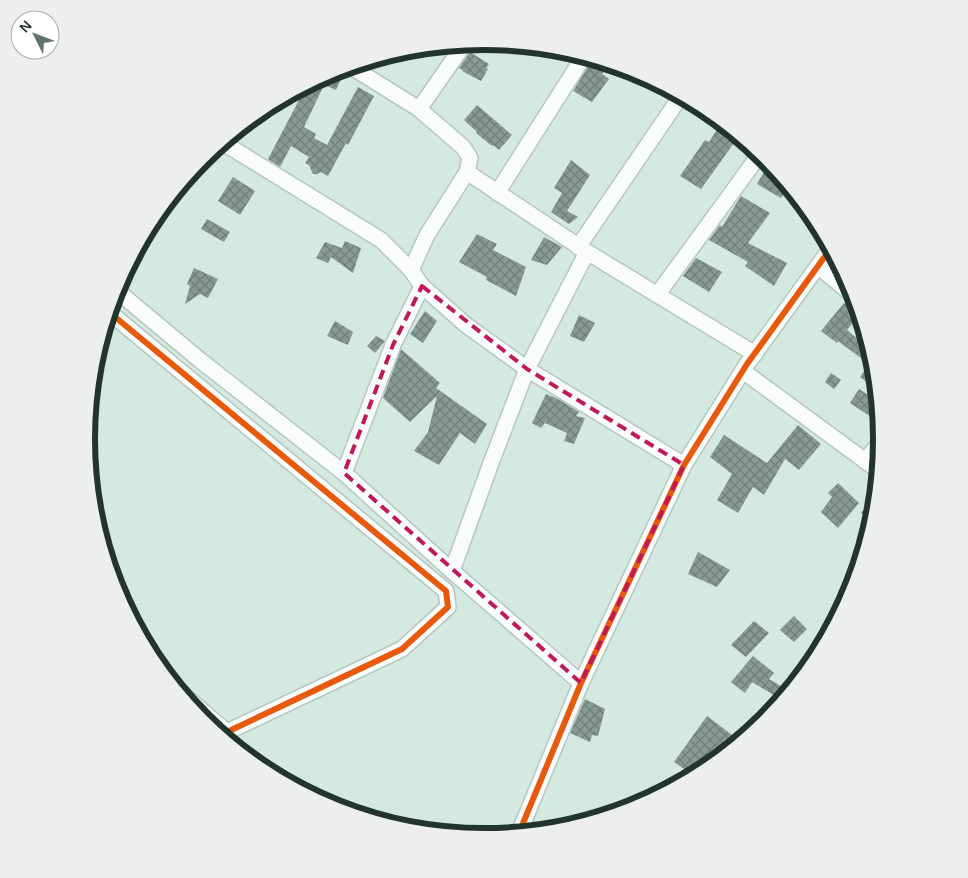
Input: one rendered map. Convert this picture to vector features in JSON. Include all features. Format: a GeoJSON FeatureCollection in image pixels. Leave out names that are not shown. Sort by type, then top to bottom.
{"type":"FeatureCollection","features":[{"type":"Feature","properties":{"kind":"street"},"geometry":{"type":"LineString","coordinates":[[419,109],[459,51]]}},
{"type":"Feature","properties":{"kind":"street"},"geometry":{"type":"LineString","coordinates":[[497,193],[580,62]]}},
{"type":"Feature","properties":{"kind":"street"},"geometry":{"type":"LineString","coordinates":[[361,70],[419,109],[463,147],[470,158],[468,172],[427,235],[411,270]]}},
{"type":"Feature","properties":{"kind":"street"},"geometry":{"type":"LineString","coordinates":[[452,571],[527,369],[583,250],[677,102]]}},
{"type":"Feature","properties":{"kind":"street"},"geometry":{"type":"LineString","coordinates":[[229,146],[382,240],[411,270],[422,286],[466,324],[527,369],[684,465]]}},
{"type":"Feature","properties":{"kind":"street"},"geometry":{"type":"LineString","coordinates":[[657,295],[755,161]]}},
{"type":"Feature","properties":{"kind":"street"},"geometry":{"type":"LineString","coordinates":[[468,172],[583,250],[755,354]]}},
{"type":"Feature","properties":{"kind":"street"},"geometry":{"type":"LineString","coordinates":[[522,826],[581,683],[684,465],[743,371],[826,255]]}},
{"type":"Feature","properties":{"kind":"street"},"geometry":{"type":"LineString","coordinates":[[818,266],[841,285]]}},
{"type":"Feature","properties":{"kind":"street"},"geometry":{"type":"LineString","coordinates":[[344,474],[393,345],[422,286]]}},
{"type":"Feature","properties":{"kind":"street"},"geometry":{"type":"LineString","coordinates":[[123,296],[201,361],[344,474],[581,683]]}},
{"type":"Feature","properties":{"kind":"street"},"geometry":{"type":"LineString","coordinates":[[115,317],[446,592],[448,607],[402,648],[228,731]]}},
{"type":"Feature","properties":{"kind":"street"},"geometry":{"type":"LineString","coordinates":[[743,371],[872,466]]}},
{"type":"Feature","properties":{"kind":"street"},"geometry":{"type":"LineString","coordinates":[[865,461],[872,452]]}},
{"type":"Feature","properties":{"kind":"highlighted area"},"geometry":{"type":"Polygon","coordinates":[[[422,286],[527,369],[684,465],[581,683],[344,473],[393,345],[422,286]]]}},
{"type":"Feature","properties":{"kind":"building"},"geometry":{"type":"Polygon","coordinates":[[[470,52],[489,64],[481,81],[459,68],[470,52]]]}},
{"type":"Feature","properties":{"kind":"building"},"geometry":{"type":"Polygon","coordinates":[[[589,64],[605,70],[602,74],[609,79],[592,102],[573,91],[589,64]]]}},
{"type":"Feature","properties":{"kind":"building"},"geometry":{"type":"Polygon","coordinates":[[[341,79],[336,90],[324,85],[304,127],[316,134],[314,138],[327,145],[358,87],[374,96],[348,145],[346,143],[328,176],[321,172],[313,174],[309,165],[305,163],[309,157],[291,146],[280,167],[268,159],[301,96],[312,90],[335,80],[341,79]]]}},
{"type":"Feature","properties":{"kind":"building"},"geometry":{"type":"Polygon","coordinates":[[[477,105],[512,135],[499,150],[476,133],[464,120],[477,105]]]}},
{"type":"Feature","properties":{"kind":"building"},"geometry":{"type":"Polygon","coordinates":[[[718,128],[735,142],[701,189],[680,176],[705,140],[709,142],[718,128]]]}},
{"type":"Feature","properties":{"kind":"building"},"geometry":{"type":"Polygon","coordinates":[[[571,160],[590,175],[567,211],[578,217],[569,224],[551,212],[562,193],[554,188],[571,160]]]}},
{"type":"Feature","properties":{"kind":"building"},"geometry":{"type":"Polygon","coordinates":[[[765,170],[785,193],[781,198],[757,184],[765,170]]]}},
{"type":"Feature","properties":{"kind":"building"},"geometry":{"type":"Polygon","coordinates":[[[233,177],[255,191],[240,215],[218,201],[233,177]]]}},
{"type":"Feature","properties":{"kind":"building"},"geometry":{"type":"Polygon","coordinates":[[[741,196],[770,213],[748,243],[787,263],[774,286],[745,266],[748,262],[709,240],[720,225],[722,227],[741,196]]]}},
{"type":"Feature","properties":{"kind":"building"},"geometry":{"type":"Polygon","coordinates":[[[207,219],[230,232],[224,242],[201,229],[207,219]]]}},
{"type":"Feature","properties":{"kind":"building"},"geometry":{"type":"Polygon","coordinates":[[[477,234],[497,244],[493,250],[526,267],[516,296],[486,280],[487,277],[459,262],[477,234]]]}},
{"type":"Feature","properties":{"kind":"building"},"geometry":{"type":"Polygon","coordinates":[[[544,237],[562,247],[547,265],[531,260],[544,237]]]}},
{"type":"Feature","properties":{"kind":"building"},"geometry":{"type":"Polygon","coordinates":[[[345,241],[361,248],[353,273],[331,257],[328,263],[316,258],[325,242],[342,248],[345,241]]]}},
{"type":"Feature","properties":{"kind":"building"},"geometry":{"type":"Polygon","coordinates":[[[696,258],[722,272],[709,292],[683,276],[696,258]]]}},
{"type":"Feature","properties":{"kind":"building"},"geometry":{"type":"Polygon","coordinates":[[[194,268],[218,279],[208,298],[200,294],[185,304],[190,286],[187,284],[194,268]]]}},
{"type":"Feature","properties":{"kind":"building"},"geometry":{"type":"Polygon","coordinates":[[[844,303],[850,308],[854,321],[847,330],[861,341],[866,362],[838,341],[837,343],[821,331],[844,303]]]}},
{"type":"Feature","properties":{"kind":"building"},"geometry":{"type":"Polygon","coordinates":[[[425,311],[437,321],[423,343],[410,334],[425,311]]]}},
{"type":"Feature","properties":{"kind":"building"},"geometry":{"type":"Polygon","coordinates":[[[579,315],[595,323],[584,342],[570,336],[579,315]]]}},
{"type":"Feature","properties":{"kind":"building"},"geometry":{"type":"Polygon","coordinates":[[[335,321],[353,332],[348,345],[327,336],[335,321]]]}},
{"type":"Feature","properties":{"kind":"building"},"geometry":{"type":"Polygon","coordinates":[[[376,336],[385,341],[375,353],[367,346],[376,336]]]}},
{"type":"Feature","properties":{"kind":"building"},"geometry":{"type":"Polygon","coordinates":[[[401,349],[440,383],[436,388],[487,424],[475,444],[460,433],[439,465],[414,451],[428,432],[437,396],[410,422],[383,398],[401,349]]]}},
{"type":"Feature","properties":{"kind":"building"},"geometry":{"type":"Polygon","coordinates":[[[867,367],[869,382],[868,383],[860,377],[867,367]]]}},
{"type":"Feature","properties":{"kind":"building"},"geometry":{"type":"Polygon","coordinates":[[[831,373],[841,380],[834,389],[825,382],[831,373]]]}},
{"type":"Feature","properties":{"kind":"building"},"geometry":{"type":"Polygon","coordinates":[[[859,389],[871,396],[872,418],[850,403],[859,389]]]}},
{"type":"Feature","properties":{"kind":"building"},"geometry":{"type":"Polygon","coordinates":[[[546,394],[579,412],[576,416],[585,418],[574,444],[564,441],[567,433],[545,423],[541,428],[532,423],[546,394]]]}},
{"type":"Feature","properties":{"kind":"building"},"geometry":{"type":"Polygon","coordinates":[[[798,425],[821,444],[799,470],[785,459],[764,495],[753,487],[738,513],[717,500],[732,474],[710,457],[724,435],[767,463],[798,425]]]}},
{"type":"Feature","properties":{"kind":"building"},"geometry":{"type":"Polygon","coordinates":[[[838,483],[859,503],[838,528],[821,512],[832,497],[828,493],[838,483]]]}},
{"type":"Feature","properties":{"kind":"building"},"geometry":{"type":"Polygon","coordinates":[[[868,504],[866,516],[861,513],[868,504]]]}},
{"type":"Feature","properties":{"kind":"building"},"geometry":{"type":"Polygon","coordinates":[[[698,552],[730,570],[717,587],[688,574],[698,552]]]}},
{"type":"Feature","properties":{"kind":"building"},"geometry":{"type":"Polygon","coordinates":[[[794,616],[807,629],[794,642],[780,630],[794,616]]]}},
{"type":"Feature","properties":{"kind":"building"},"geometry":{"type":"Polygon","coordinates":[[[829,619],[816,642],[814,640],[829,619]]]}},
{"type":"Feature","properties":{"kind":"building"},"geometry":{"type":"Polygon","coordinates":[[[754,621],[769,633],[746,657],[731,645],[754,621]]]}},
{"type":"Feature","properties":{"kind":"building"},"geometry":{"type":"Polygon","coordinates":[[[753,656],[774,673],[769,679],[783,687],[775,696],[752,682],[745,693],[731,682],[753,656]]]}},
{"type":"Feature","properties":{"kind":"building"},"geometry":{"type":"Polygon","coordinates":[[[585,699],[605,709],[598,736],[592,735],[590,742],[570,733],[585,699]]]}},
{"type":"Feature","properties":{"kind":"building"},"geometry":{"type":"Polygon","coordinates":[[[707,716],[732,735],[721,748],[686,771],[674,762],[707,716]]]}},
{"type":"Feature","properties":{"kind":"cycle path"},"geometry":{"type":"LineString","coordinates":[[522,826],[581,683],[684,465],[747,364],[826,255]]}},
{"type":"Feature","properties":{"kind":"cycle path"},"geometry":{"type":"LineString","coordinates":[[115,317],[446,591],[448,607],[402,649],[228,731]]}}]}
